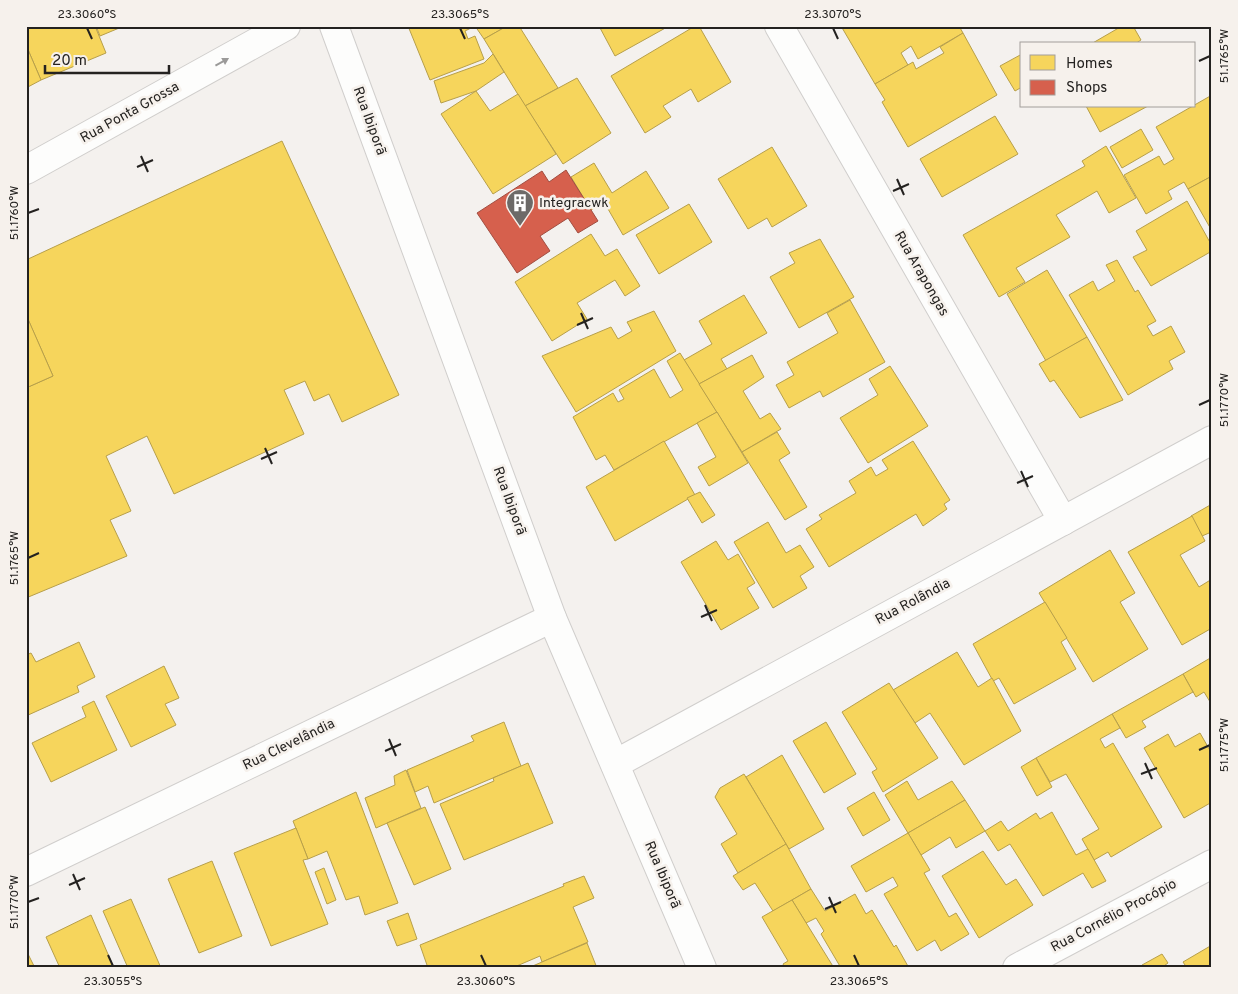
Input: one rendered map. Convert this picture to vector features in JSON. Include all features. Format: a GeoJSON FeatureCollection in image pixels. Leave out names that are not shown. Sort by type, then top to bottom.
{"type":"FeatureCollection","features":[{"type":"Feature","properties":{"kind":"street","name":"Rua Ponta Grossa"},"geometry":{"type":"LineString","coordinates":[[26,170],[286,26]]}},
{"type":"Feature","properties":{"kind":"street","name":"Rua Ibiporã"},"geometry":{"type":"LineString","coordinates":[[334,26],[552,618],[702,968]]}},
{"type":"Feature","properties":{"kind":"street","name":"Rua Arapongas"},"geometry":{"type":"LineString","coordinates":[[779,26],[1064,521]]}},
{"type":"Feature","properties":{"kind":"street","name":"Rua Rolândia"},"geometry":{"type":"LineString","coordinates":[[615,764],[1212,440]]}},
{"type":"Feature","properties":{"kind":"street","name":"Rua Clevelândia"},"geometry":{"type":"LineString","coordinates":[[26,872],[552,618]]}},
{"type":"Feature","properties":{"kind":"street","name":"Rua Cornélio Procópio"},"geometry":{"type":"LineString","coordinates":[[1017,968],[1212,864]]}},
{"type":"Feature","properties":{"kind":"building: Homes"},"geometry":{"type":"Polygon","coordinates":[[[26,26],[95,26],[106,53],[41,80],[26,45],[26,26]]]}},
{"type":"Feature","properties":{"kind":"building: Homes"},"geometry":{"type":"Polygon","coordinates":[[[96,26],[124,26],[100,36],[96,26]]]}},
{"type":"Feature","properties":{"kind":"building: Homes"},"geometry":{"type":"Polygon","coordinates":[[[408,26],[475,26],[465,31],[468,39],[475,36],[484,59],[430,80],[408,26]]]}},
{"type":"Feature","properties":{"kind":"building: Homes"},"geometry":{"type":"Polygon","coordinates":[[[475,26],[507,26],[484,39],[475,26]]]}},
{"type":"Feature","properties":{"kind":"building: Homes"},"geometry":{"type":"Polygon","coordinates":[[[507,26],[519,26],[558,88],[525,106],[484,39],[507,26]]]}},
{"type":"Feature","properties":{"kind":"building: Homes"},"geometry":{"type":"Polygon","coordinates":[[[599,26],[669,26],[615,56],[599,26]]]}},
{"type":"Feature","properties":{"kind":"building: Homes"},"geometry":{"type":"Polygon","coordinates":[[[695,26],[699,26],[731,82],[698,102],[691,89],[663,106],[671,117],[645,133],[611,76],[695,26]]]}},
{"type":"Feature","properties":{"kind":"building: Homes"},"geometry":{"type":"Polygon","coordinates":[[[841,26],[959,26],[963,33],[918,59],[911,46],[901,53],[908,65],[875,84],[841,26]]]}},
{"type":"Feature","properties":{"kind":"building: Homes"},"geometry":{"type":"Polygon","coordinates":[[[1122,26],[1133,26],[1141,40],[1138,42],[1094,42],[1122,26]]]}},
{"type":"Feature","properties":{"kind":"building: Homes"},"geometry":{"type":"Polygon","coordinates":[[[963,33],[997,95],[908,147],[882,102],[885,100],[875,84],[913,62],[916,69],[944,53],[940,47],[963,33]]]}},
{"type":"Feature","properties":{"kind":"building: Homes"},"geometry":{"type":"Polygon","coordinates":[[[26,45],[41,80],[26,88],[26,45]]]}},
{"type":"Feature","properties":{"kind":"building: Homes"},"geometry":{"type":"Polygon","coordinates":[[[493,54],[504,72],[476,91],[441,103],[434,81],[484,63],[493,54]]]}},
{"type":"Feature","properties":{"kind":"building: Homes"},"geometry":{"type":"Polygon","coordinates":[[[1020,55],[1020,88],[1015,91],[1000,66],[1020,55]]]}},
{"type":"Feature","properties":{"kind":"building: Homes"},"geometry":{"type":"Polygon","coordinates":[[[577,78],[611,133],[563,164],[525,106],[577,78]]]}},
{"type":"Feature","properties":{"kind":"building: Homes"},"geometry":{"type":"Polygon","coordinates":[[[476,91],[490,111],[518,94],[556,154],[493,194],[441,114],[476,91]]]}},
{"type":"Feature","properties":{"kind":"building: Homes"},"geometry":{"type":"Polygon","coordinates":[[[1212,95],[1212,176],[1188,189],[1184,182],[1168,191],[1172,199],[1146,214],[1124,175],[1159,156],[1164,165],[1174,159],[1156,127],[1189,108],[1196,108],[1196,104],[1212,95]]]}},
{"type":"Feature","properties":{"kind":"building: Homes"},"geometry":{"type":"Polygon","coordinates":[[[1087,108],[1144,108],[1100,132],[1087,108]]]}},
{"type":"Feature","properties":{"kind":"building: Homes"},"geometry":{"type":"Polygon","coordinates":[[[995,116],[1018,154],[942,197],[920,159],[995,116]]]}},
{"type":"Feature","properties":{"kind":"building: Homes"},"geometry":{"type":"Polygon","coordinates":[[[1141,129],[1153,150],[1122,168],[1110,147],[1141,129]]]}},
{"type":"Feature","properties":{"kind":"building: Homes"},"geometry":{"type":"Polygon","coordinates":[[[282,141],[399,395],[342,422],[329,394],[314,401],[305,381],[284,390],[304,434],[174,494],[147,436],[106,456],[131,511],[110,520],[127,556],[26,598],[26,466],[28,465],[26,461],[26,388],[53,376],[26,315],[26,260],[282,141]]]}},
{"type":"Feature","properties":{"kind":"building: Homes"},"geometry":{"type":"Polygon","coordinates":[[[1106,146],[1136,198],[1109,213],[1097,191],[1056,215],[1070,237],[1016,268],[1025,282],[999,297],[963,235],[1085,166],[1082,161],[1106,146]]]}},
{"type":"Feature","properties":{"kind":"building: Homes"},"geometry":{"type":"Polygon","coordinates":[[[772,147],[807,206],[772,227],[767,218],[748,229],[718,179],[772,147]]]}},
{"type":"Feature","properties":{"kind":"building: Homes"},"geometry":{"type":"Polygon","coordinates":[[[594,163],[612,193],[646,171],[669,208],[623,235],[604,202],[591,210],[571,177],[594,163]]]}},
{"type":"Feature","properties":{"kind":"building: Homes"},"geometry":{"type":"Polygon","coordinates":[[[1212,176],[1212,231],[1188,189],[1212,176]]]}},
{"type":"Feature","properties":{"kind":"building: Homes"},"geometry":{"type":"Polygon","coordinates":[[[1187,201],[1212,246],[1212,251],[1151,286],[1133,257],[1147,250],[1136,231],[1187,201]]]}},
{"type":"Feature","properties":{"kind":"building: Homes"},"geometry":{"type":"Polygon","coordinates":[[[689,204],[712,242],[659,274],[636,235],[689,204]]]}},
{"type":"Feature","properties":{"kind":"building: Homes"},"geometry":{"type":"Polygon","coordinates":[[[591,234],[605,256],[617,249],[640,286],[625,296],[615,280],[577,303],[587,319],[552,341],[515,282],[591,234]]]}},
{"type":"Feature","properties":{"kind":"building: Homes"},"geometry":{"type":"Polygon","coordinates":[[[820,239],[854,297],[799,328],[770,277],[795,263],[789,253],[820,239]]]}},
{"type":"Feature","properties":{"kind":"building: Homes"},"geometry":{"type":"Polygon","coordinates":[[[1117,260],[1135,292],[1138,290],[1156,321],[1147,326],[1153,336],[1171,326],[1185,352],[1169,361],[1173,369],[1128,395],[1069,295],[1093,281],[1098,291],[1115,281],[1106,265],[1117,260]]]}},
{"type":"Feature","properties":{"kind":"building: Homes"},"geometry":{"type":"Polygon","coordinates":[[[1047,270],[1087,337],[1046,361],[1007,294],[1047,270]]]}},
{"type":"Feature","properties":{"kind":"building: Homes"},"geometry":{"type":"Polygon","coordinates":[[[744,295],[767,333],[721,359],[727,369],[699,384],[684,360],[712,344],[699,321],[744,295]]]}},
{"type":"Feature","properties":{"kind":"building: Homes"},"geometry":{"type":"Polygon","coordinates":[[[850,300],[885,362],[823,397],[820,391],[789,408],[776,385],[794,375],[787,362],[838,333],[827,313],[850,300]]]}},
{"type":"Feature","properties":{"kind":"building: Homes"},"geometry":{"type":"Polygon","coordinates":[[[654,311],[676,351],[576,412],[542,356],[611,327],[618,339],[632,331],[627,322],[654,311]]]}},
{"type":"Feature","properties":{"kind":"building: Homes"},"geometry":{"type":"Polygon","coordinates":[[[28,319],[53,376],[26,388],[26,320],[28,319]]]}},
{"type":"Feature","properties":{"kind":"building: Homes"},"geometry":{"type":"Polygon","coordinates":[[[1087,337],[1123,400],[1080,418],[1054,380],[1050,382],[1039,364],[1087,337]]]}},
{"type":"Feature","properties":{"kind":"building: Homes"},"geometry":{"type":"Polygon","coordinates":[[[680,353],[717,412],[614,470],[605,455],[596,460],[573,417],[613,393],[618,402],[624,399],[619,390],[654,369],[670,398],[683,390],[667,361],[680,353]]]}},
{"type":"Feature","properties":{"kind":"building: Homes"},"geometry":{"type":"Polygon","coordinates":[[[752,355],[764,377],[743,391],[760,419],[770,413],[781,429],[742,452],[699,384],[752,355]]]}},
{"type":"Feature","properties":{"kind":"building: Homes"},"geometry":{"type":"Polygon","coordinates":[[[890,366],[928,426],[868,463],[840,418],[878,395],[869,379],[890,366]]]}},
{"type":"Feature","properties":{"kind":"building: Homes"},"geometry":{"type":"Polygon","coordinates":[[[717,412],[748,463],[709,486],[698,467],[716,457],[697,423],[717,412]]]}},
{"type":"Feature","properties":{"kind":"building: Homes"},"geometry":{"type":"Polygon","coordinates":[[[777,432],[790,453],[779,460],[807,507],[785,520],[742,452],[777,432]]]}},
{"type":"Feature","properties":{"kind":"building: Homes"},"geometry":{"type":"Polygon","coordinates":[[[664,441],[695,495],[615,541],[586,487],[664,441]]]}},
{"type":"Feature","properties":{"kind":"building: Homes"},"geometry":{"type":"Polygon","coordinates":[[[913,441],[950,500],[944,504],[947,509],[923,526],[916,514],[829,567],[806,529],[822,519],[819,515],[856,493],[849,481],[871,467],[876,476],[888,469],[882,460],[913,441]]]}},
{"type":"Feature","properties":{"kind":"building: Homes"},"geometry":{"type":"Polygon","coordinates":[[[700,492],[715,515],[702,523],[687,498],[700,492]]]}},
{"type":"Feature","properties":{"kind":"building: Homes"},"geometry":{"type":"Polygon","coordinates":[[[1212,504],[1212,537],[1209,533],[1202,536],[1191,516],[1212,504]]]}},
{"type":"Feature","properties":{"kind":"building: Homes"},"geometry":{"type":"Polygon","coordinates":[[[1192,516],[1205,541],[1180,555],[1199,587],[1212,579],[1212,628],[1182,645],[1128,552],[1192,516]]]}},
{"type":"Feature","properties":{"kind":"building: Homes"},"geometry":{"type":"Polygon","coordinates":[[[768,522],[786,553],[800,545],[814,567],[800,576],[807,588],[773,608],[734,542],[768,522]]]}},
{"type":"Feature","properties":{"kind":"building: Homes"},"geometry":{"type":"Polygon","coordinates":[[[716,541],[728,560],[738,554],[755,583],[747,588],[759,608],[721,630],[681,562],[716,541]]]}},
{"type":"Feature","properties":{"kind":"building: Homes"},"geometry":{"type":"Polygon","coordinates":[[[1110,550],[1135,593],[1120,602],[1148,649],[1093,682],[1039,593],[1110,550]]]}},
{"type":"Feature","properties":{"kind":"building: Homes"},"geometry":{"type":"Polygon","coordinates":[[[1045,602],[1067,638],[1061,642],[1076,669],[1014,704],[999,678],[993,681],[973,644],[1045,602]]]}},
{"type":"Feature","properties":{"kind":"building: Homes"},"geometry":{"type":"Polygon","coordinates":[[[79,642],[95,677],[77,686],[79,692],[26,716],[26,655],[31,653],[36,662],[79,642]]]}},
{"type":"Feature","properties":{"kind":"building: Homes"},"geometry":{"type":"Polygon","coordinates":[[[957,652],[978,687],[992,678],[1021,731],[964,765],[930,713],[915,723],[893,690],[957,652]]]}},
{"type":"Feature","properties":{"kind":"building: Homes"},"geometry":{"type":"Polygon","coordinates":[[[1212,657],[1212,705],[1204,692],[1196,697],[1183,674],[1212,657]]]}},
{"type":"Feature","properties":{"kind":"building: Homes"},"geometry":{"type":"Polygon","coordinates":[[[164,666],[179,698],[165,704],[176,725],[131,747],[106,696],[164,666]]]}},
{"type":"Feature","properties":{"kind":"building: Homes"},"geometry":{"type":"Polygon","coordinates":[[[1183,674],[1193,692],[1142,721],[1146,727],[1126,738],[1112,714],[1183,674]]]}},
{"type":"Feature","properties":{"kind":"building: Homes"},"geometry":{"type":"Polygon","coordinates":[[[889,683],[938,758],[883,792],[872,772],[877,769],[842,712],[889,683]]]}},
{"type":"Feature","properties":{"kind":"building: Homes"},"geometry":{"type":"Polygon","coordinates":[[[94,701],[117,750],[51,782],[32,743],[86,717],[82,707],[94,701]]]}},
{"type":"Feature","properties":{"kind":"building: Homes"},"geometry":{"type":"Polygon","coordinates":[[[1112,714],[1120,728],[1100,739],[1105,748],[1113,743],[1162,827],[1111,857],[1108,852],[1094,860],[1082,839],[1099,829],[1066,774],[1050,782],[1036,758],[1112,714]]]}},
{"type":"Feature","properties":{"kind":"building: Homes"},"geometry":{"type":"Polygon","coordinates":[[[504,722],[521,766],[434,803],[428,786],[415,792],[407,770],[474,741],[471,736],[504,722]]]}},
{"type":"Feature","properties":{"kind":"building: Homes"},"geometry":{"type":"Polygon","coordinates":[[[826,722],[856,774],[824,793],[793,741],[826,722]]]}},
{"type":"Feature","properties":{"kind":"building: Homes"},"geometry":{"type":"Polygon","coordinates":[[[1200,733],[1212,754],[1212,802],[1184,818],[1144,748],[1168,734],[1175,747],[1200,733]]]}},
{"type":"Feature","properties":{"kind":"building: Homes"},"geometry":{"type":"Polygon","coordinates":[[[782,755],[824,829],[789,849],[746,777],[782,755]]]}},
{"type":"Feature","properties":{"kind":"building: Homes"},"geometry":{"type":"Polygon","coordinates":[[[1036,758],[1052,787],[1037,796],[1021,767],[1036,758]]]}},
{"type":"Feature","properties":{"kind":"building: Homes"},"geometry":{"type":"Polygon","coordinates":[[[528,763],[553,823],[464,860],[440,804],[494,781],[493,778],[528,763]]]}},
{"type":"Feature","properties":{"kind":"building: Homes"},"geometry":{"type":"Polygon","coordinates":[[[406,770],[421,808],[376,828],[365,798],[395,785],[394,776],[406,770]]]}},
{"type":"Feature","properties":{"kind":"building: Homes"},"geometry":{"type":"Polygon","coordinates":[[[744,774],[786,844],[738,873],[721,844],[737,834],[715,797],[720,788],[744,774]]]}},
{"type":"Feature","properties":{"kind":"building: Homes"},"geometry":{"type":"Polygon","coordinates":[[[907,781],[918,800],[952,781],[965,800],[908,833],[885,795],[907,781]]]}},
{"type":"Feature","properties":{"kind":"building: Homes"},"geometry":{"type":"Polygon","coordinates":[[[356,792],[398,903],[365,915],[359,896],[346,900],[327,851],[308,859],[293,821],[356,792]]]}},
{"type":"Feature","properties":{"kind":"building: Homes"},"geometry":{"type":"Polygon","coordinates":[[[874,792],[890,820],[863,836],[847,808],[874,792]]]}},
{"type":"Feature","properties":{"kind":"building: Homes"},"geometry":{"type":"Polygon","coordinates":[[[965,800],[985,831],[956,848],[950,837],[921,855],[908,833],[965,800]]]}},
{"type":"Feature","properties":{"kind":"building: Homes"},"geometry":{"type":"Polygon","coordinates":[[[425,807],[451,869],[414,885],[387,823],[425,807]]]}},
{"type":"Feature","properties":{"kind":"building: Homes"},"geometry":{"type":"Polygon","coordinates":[[[1052,812],[1076,855],[1088,849],[1106,881],[1092,888],[1083,873],[1043,896],[1010,844],[998,851],[985,831],[1001,821],[1008,831],[1036,813],[1040,819],[1052,812]]]}},
{"type":"Feature","properties":{"kind":"building: Homes"},"geometry":{"type":"Polygon","coordinates":[[[296,828],[308,859],[303,860],[328,924],[271,946],[234,853],[296,828]]]}},
{"type":"Feature","properties":{"kind":"building: Homes"},"geometry":{"type":"Polygon","coordinates":[[[908,833],[930,870],[924,873],[949,917],[956,913],[969,934],[941,951],[935,940],[917,951],[884,894],[898,886],[893,877],[866,892],[851,866],[908,833]]]}},
{"type":"Feature","properties":{"kind":"building: Homes"},"geometry":{"type":"Polygon","coordinates":[[[786,844],[811,889],[773,911],[755,883],[743,890],[733,876],[786,844]]]}},
{"type":"Feature","properties":{"kind":"building: Homes"},"geometry":{"type":"Polygon","coordinates":[[[983,851],[1006,885],[1016,879],[1033,905],[979,938],[942,876],[983,851]]]}},
{"type":"Feature","properties":{"kind":"building: Homes"},"geometry":{"type":"Polygon","coordinates":[[[212,861],[242,936],[199,953],[168,879],[212,861]]]}},
{"type":"Feature","properties":{"kind":"building: Homes"},"geometry":{"type":"Polygon","coordinates":[[[324,868],[336,900],[327,904],[315,872],[324,868]]]}},
{"type":"Feature","properties":{"kind":"building: Homes"},"geometry":{"type":"Polygon","coordinates":[[[584,876],[594,898],[573,907],[588,942],[542,962],[540,956],[512,968],[428,968],[420,945],[584,876]]]}},
{"type":"Feature","properties":{"kind":"building: Homes"},"geometry":{"type":"Polygon","coordinates":[[[811,889],[825,911],[855,894],[866,914],[872,910],[909,968],[841,968],[821,934],[824,931],[816,918],[806,923],[792,900],[811,889]]]}},
{"type":"Feature","properties":{"kind":"building: Homes"},"geometry":{"type":"Polygon","coordinates":[[[131,899],[161,968],[128,968],[103,911],[131,899]]]}},
{"type":"Feature","properties":{"kind":"building: Homes"},"geometry":{"type":"Polygon","coordinates":[[[792,900],[834,968],[785,968],[783,964],[788,961],[762,917],[792,900]]]}},
{"type":"Feature","properties":{"kind":"building: Homes"},"geometry":{"type":"Polygon","coordinates":[[[408,913],[417,939],[397,946],[387,921],[408,913]]]}},
{"type":"Feature","properties":{"kind":"building: Homes"},"geometry":{"type":"Polygon","coordinates":[[[91,915],[114,968],[60,968],[46,937],[91,915]]]}},
{"type":"Feature","properties":{"kind":"building: Homes"},"geometry":{"type":"Polygon","coordinates":[[[587,943],[597,968],[528,968],[542,962],[587,943]]]}},
{"type":"Feature","properties":{"kind":"building: Homes"},"geometry":{"type":"Polygon","coordinates":[[[1212,945],[1212,968],[1187,968],[1183,962],[1212,945]]]}},
{"type":"Feature","properties":{"kind":"building: Homes"},"geometry":{"type":"Polygon","coordinates":[[[26,950],[35,968],[26,968],[26,950]]]}},
{"type":"Feature","properties":{"kind":"building: Homes"},"geometry":{"type":"Polygon","coordinates":[[[1162,954],[1168,963],[1161,968],[1144,968],[1142,965],[1162,954]]]}},
{"type":"Feature","properties":{"kind":"building: Shops","name":"Integracwk"},"geometry":{"type":"Polygon","coordinates":[[[566,170],[598,221],[578,233],[568,218],[540,236],[550,251],[517,273],[477,213],[542,171],[549,182],[566,170]]]}},
{"type":"Feature","properties":{"kind":"place","name":"Integracwk"},"geometry":{"type":"Point","coordinates":[520,227]}}]}
